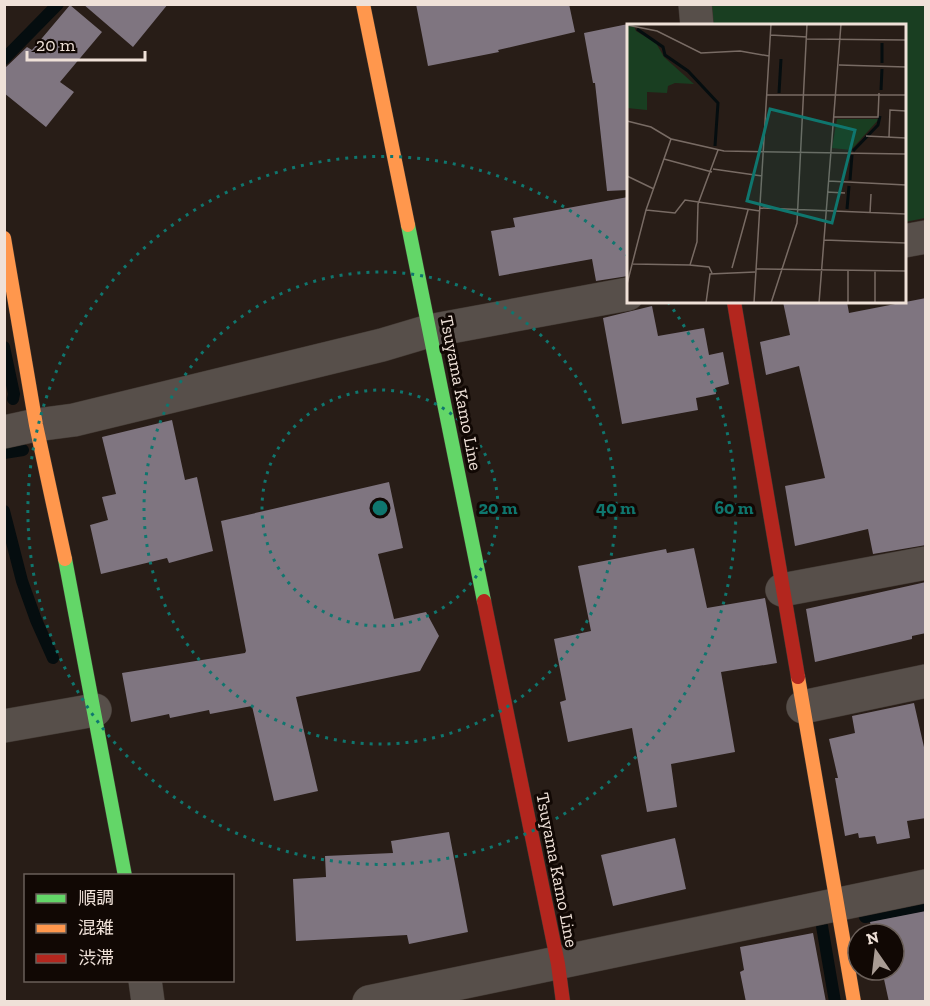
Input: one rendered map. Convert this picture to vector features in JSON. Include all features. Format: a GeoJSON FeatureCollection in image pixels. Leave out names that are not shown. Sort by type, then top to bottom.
{"type":"FeatureCollection","features":[{"type":"Feature","properties":{"kind":"street","name":"Tsuyama Kamo Line"},"geometry":{"type":"LineString","coordinates":[[363,4],[558,964],[563,1002]]}},
{"type":"Feature","properties":{"kind":"street"},"geometry":{"type":"LineString","coordinates":[[695,4],[697,24]]}},
{"type":"Feature","properties":{"kind":"street"},"geometry":{"type":"LineString","coordinates":[[906,241],[926,237]]}},
{"type":"Feature","properties":{"kind":"street"},"geometry":{"type":"LineString","coordinates":[[4,238],[36,425],[95,710],[125,874]]}},
{"type":"Feature","properties":{"kind":"street"},"geometry":{"type":"LineString","coordinates":[[4,432],[86,417],[382,345],[429,330],[627,294]]}},
{"type":"Feature","properties":{"kind":"street"},"geometry":{"type":"LineString","coordinates":[[734,303],[854,1002]]}},
{"type":"Feature","properties":{"kind":"street"},"geometry":{"type":"LineString","coordinates":[[782,590],[926,563]]}},
{"type":"Feature","properties":{"kind":"street"},"geometry":{"type":"LineString","coordinates":[[802,707],[926,681]]}},
{"type":"Feature","properties":{"kind":"street"},"geometry":{"type":"LineString","coordinates":[[4,726],[95,710]]}},
{"type":"Feature","properties":{"kind":"street"},"geometry":{"type":"LineString","coordinates":[[369,1002],[926,886]]}},
{"type":"Feature","properties":{"kind":"street"},"geometry":{"type":"LineString","coordinates":[[145,982],[148,1002]]}},
{"type":"Feature","properties":{"kind":"green space"},"geometry":{"type":"Polygon","coordinates":[[[710,5],[925,5],[925,218],[906,222],[906,24],[713,24],[710,5]]]}},
{"type":"Feature","properties":{"kind":"building"},"geometry":{"type":"Polygon","coordinates":[[[83,4],[168,4],[133,47],[83,4]]]}},
{"type":"Feature","properties":{"kind":"building"},"geometry":{"type":"Polygon","coordinates":[[[416,4],[569,4],[575,32],[498,50],[499,52],[428,66],[416,4]]]}},
{"type":"Feature","properties":{"kind":"building"},"geometry":{"type":"Polygon","coordinates":[[[70,5],[102,32],[60,82],[74,92],[46,127],[4,93],[4,69],[27,47],[32,50],[70,5]]]}},
{"type":"Feature","properties":{"kind":"building"},"geometry":{"type":"Polygon","coordinates":[[[627,24],[627,190],[607,191],[595,83],[593,83],[584,33],[627,24]]]}},
{"type":"Feature","properties":{"kind":"building"},"geometry":{"type":"Polygon","coordinates":[[[627,197],[627,276],[596,281],[592,259],[499,276],[491,231],[515,227],[513,218],[627,197]]]}},
{"type":"Feature","properties":{"kind":"building"},"geometry":{"type":"Polygon","coordinates":[[[926,298],[926,545],[873,554],[868,529],[795,546],[785,486],[825,478],[799,366],[766,375],[760,342],[790,335],[783,303],[847,303],[849,313],[926,298]]]}},
{"type":"Feature","properties":{"kind":"building"},"geometry":{"type":"Polygon","coordinates":[[[652,306],[658,336],[704,328],[709,355],[723,352],[729,384],[715,388],[716,394],[696,398],[698,410],[622,424],[603,318],[652,306]]]}},
{"type":"Feature","properties":{"kind":"building"},"geometry":{"type":"Polygon","coordinates":[[[172,420],[185,480],[197,477],[213,551],[169,563],[167,558],[101,574],[90,525],[108,520],[102,497],[116,494],[102,437],[172,420]]]}},
{"type":"Feature","properties":{"kind":"building"},"geometry":{"type":"Polygon","coordinates":[[[389,482],[403,548],[378,554],[394,619],[426,612],[439,636],[420,671],[296,697],[318,791],[274,801],[252,706],[210,714],[209,710],[170,718],[169,714],[131,722],[122,673],[246,651],[221,521],[389,482]]]}},
{"type":"Feature","properties":{"kind":"building"},"geometry":{"type":"Polygon","coordinates":[[[694,548],[707,608],[765,598],[777,663],[721,672],[735,752],[671,764],[677,807],[647,812],[632,728],[568,742],[560,702],[566,700],[554,639],[591,631],[578,566],[666,549],[667,553],[694,548]]]}},
{"type":"Feature","properties":{"kind":"building"},"geometry":{"type":"Polygon","coordinates":[[[926,582],[926,633],[912,636],[912,639],[815,662],[806,609],[926,582]]]}},
{"type":"Feature","properties":{"kind":"building"},"geometry":{"type":"Polygon","coordinates":[[[914,703],[926,756],[926,818],[907,821],[910,838],[877,844],[875,836],[859,838],[858,833],[845,836],[835,778],[838,778],[829,739],[855,733],[852,716],[914,703]]]}},
{"type":"Feature","properties":{"kind":"building"},"geometry":{"type":"Polygon","coordinates":[[[449,832],[468,932],[409,944],[407,935],[296,941],[293,879],[326,877],[325,856],[393,853],[391,841],[449,832]]]}},
{"type":"Feature","properties":{"kind":"building"},"geometry":{"type":"Polygon","coordinates":[[[675,838],[686,889],[613,906],[601,855],[675,838]]]}},
{"type":"Feature","properties":{"kind":"building"},"geometry":{"type":"Polygon","coordinates":[[[926,911],[926,1002],[889,1002],[885,982],[906,982],[906,922],[870,922],[926,911]]]}},
{"type":"Feature","properties":{"kind":"building"},"geometry":{"type":"Polygon","coordinates":[[[813,933],[826,1002],[746,1002],[740,972],[744,970],[740,947],[813,933]]]}},
{"type":"Feature","properties":{"kind":"waterway"},"geometry":{"type":"LineString","coordinates":[[4,59],[58,4]]}},
{"type":"Feature","properties":{"kind":"waterway"},"geometry":{"type":"LineString","coordinates":[[4,347],[14,394],[13,399]]}},
{"type":"Feature","properties":{"kind":"waterway"},"geometry":{"type":"LineString","coordinates":[[4,453],[23,450]]}},
{"type":"Feature","properties":{"kind":"waterway"},"geometry":{"type":"LineString","coordinates":[[4,511],[22,581],[53,658]]}},
{"type":"Feature","properties":{"kind":"waterway"},"geometry":{"type":"LineString","coordinates":[[865,917],[926,905]]}},
{"type":"Feature","properties":{"kind":"waterway"},"geometry":{"type":"LineString","coordinates":[[822,926],[835,1002]]}},
{"type":"Feature","properties":{"kind":"traffic: fast"},"geometry":{"type":"LineString","coordinates":[[408,225],[484,601]]}},
{"type":"Feature","properties":{"kind":"traffic: fast"},"geometry":{"type":"LineString","coordinates":[[65,559],[125,874]]}},
{"type":"Feature","properties":{"kind":"traffic: slow"},"geometry":{"type":"LineString","coordinates":[[363,4],[408,225]]}},
{"type":"Feature","properties":{"kind":"traffic: slow"},"geometry":{"type":"LineString","coordinates":[[4,238],[36,425],[65,559]]}},
{"type":"Feature","properties":{"kind":"traffic: slow"},"geometry":{"type":"LineString","coordinates":[[798,677],[854,1002]]}},
{"type":"Feature","properties":{"kind":"traffic: jam"},"geometry":{"type":"LineString","coordinates":[[734,303],[798,677]]}},
{"type":"Feature","properties":{"kind":"traffic: jam"},"geometry":{"type":"LineString","coordinates":[[484,601],[558,964],[563,1002]]}}]}
